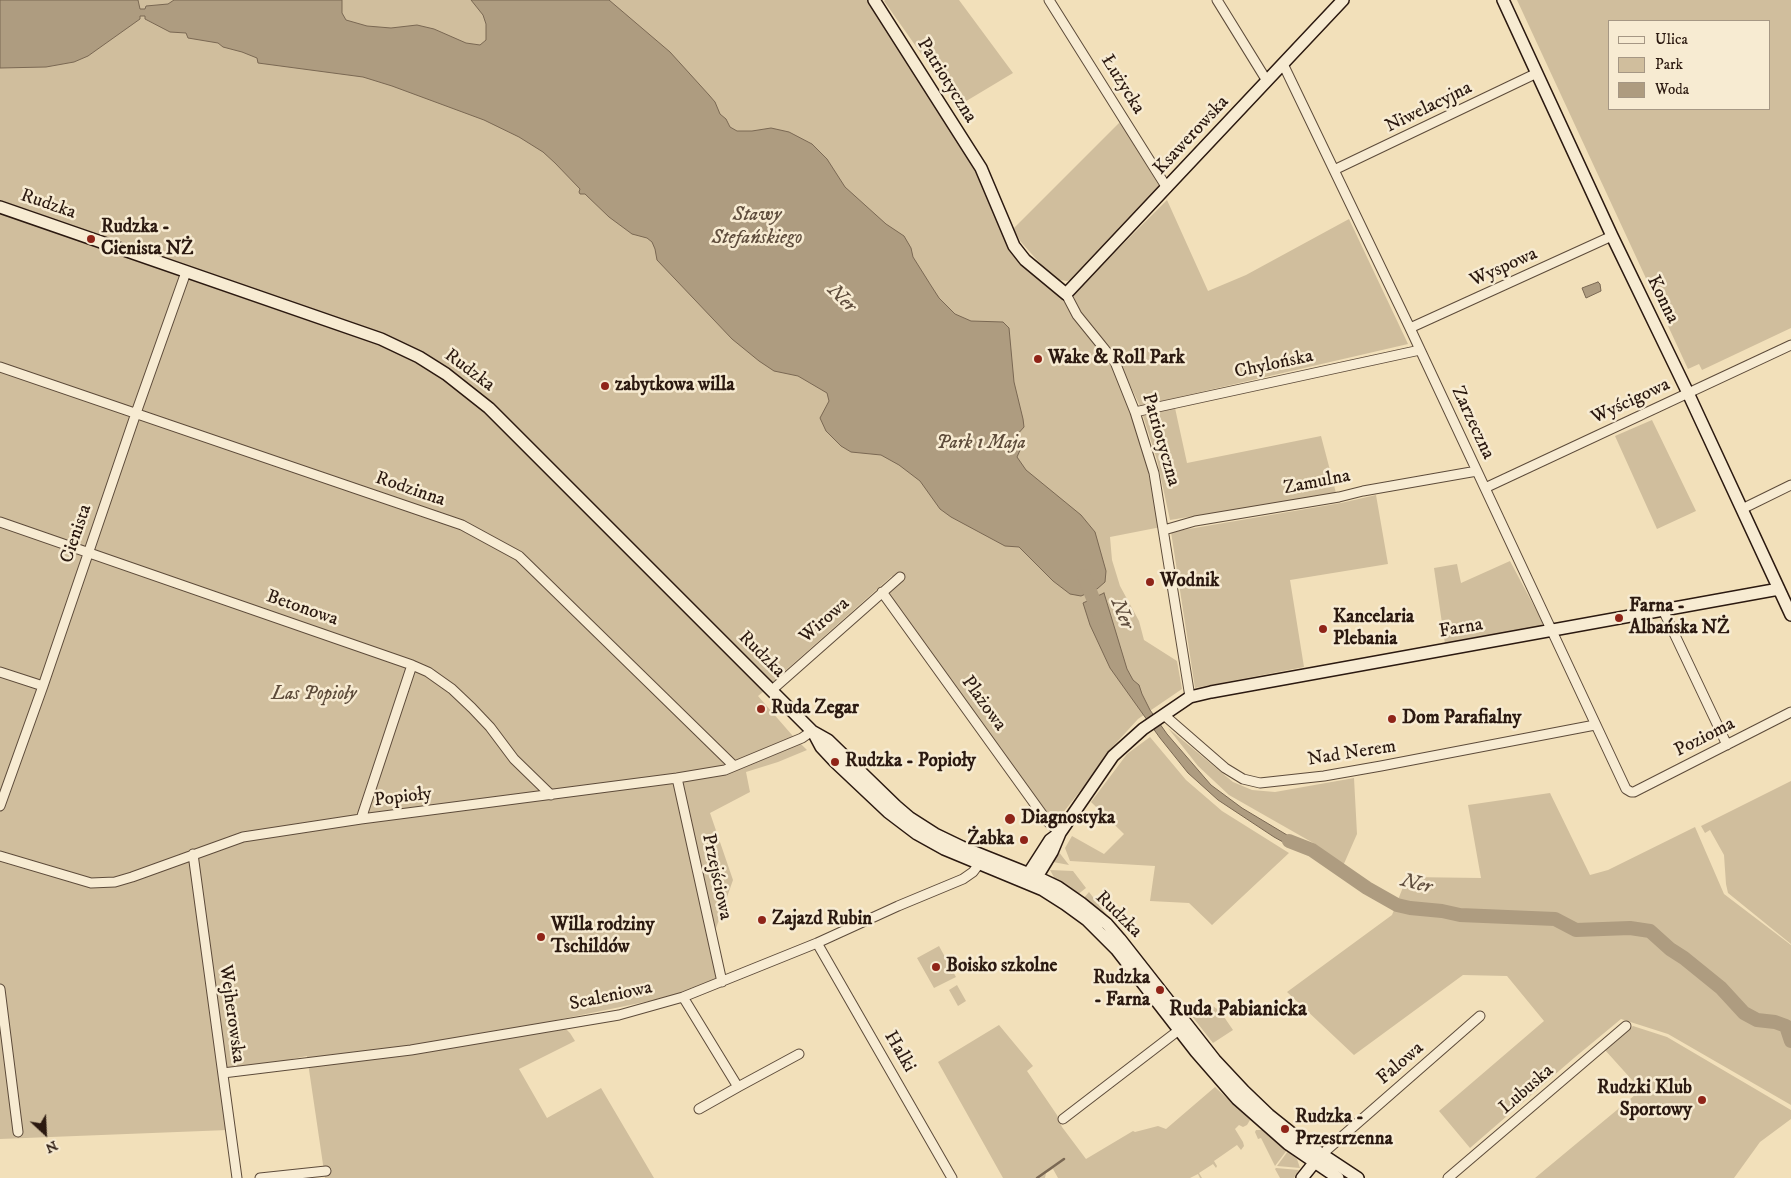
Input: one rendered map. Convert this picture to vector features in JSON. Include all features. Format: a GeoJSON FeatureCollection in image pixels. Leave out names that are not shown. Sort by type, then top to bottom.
{"type":"FeatureCollection","features":[{"type":"Feature","properties":{"kind":"street","name":"Patriotyczna"},"geometry":{"type":"LineString","coordinates":[[874,0],[981,168],[1014,246],[1025,260],[1066,294],[1077,314],[1115,362],[1136,412],[1154,473],[1190,697]]}},
{"type":"Feature","properties":{"kind":"street","name":"Łużycka"},"geometry":{"type":"LineString","coordinates":[[1049,0],[1167,188]]}},
{"type":"Feature","properties":{"kind":"street"},"geometry":{"type":"LineString","coordinates":[[1217,0],[1267,81]]}},
{"type":"Feature","properties":{"kind":"street","name":"Ksawerowska"},"geometry":{"type":"LineString","coordinates":[[1066,294],[1343,0]]}},
{"type":"Feature","properties":{"kind":"street","name":"Konna"},"geometry":{"type":"LineString","coordinates":[[1504,0],[1612,236],[1688,393],[1790,613]]}},
{"type":"Feature","properties":{"kind":"street","name":"Zarzeczna"},"geometry":{"type":"LineString","coordinates":[[1283,64],[1410,328],[1595,725],[1626,789],[1634,792]]}},
{"type":"Feature","properties":{"kind":"street","name":"Niwelacyjna"},"geometry":{"type":"LineString","coordinates":[[1334,170],[1537,73]]}},
{"type":"Feature","properties":{"kind":"street","name":"Rudzka"},"geometry":{"type":"LineString","coordinates":[[0,207],[381,339],[419,357],[459,383],[497,415],[812,731],[828,740],[896,806],[922,826],[962,847],[1030,879],[1069,894],[1106,924],[1229,1076],[1268,1115],[1338,1178]]}},
{"type":"Feature","properties":{"kind":"street","name":"Wyspowa"},"geometry":{"type":"LineString","coordinates":[[1410,328],[1612,236]]}},
{"type":"Feature","properties":{"kind":"street","name":"Cienista"},"geometry":{"type":"LineString","coordinates":[[0,806],[186,272]]}},
{"type":"Feature","properties":{"kind":"street","name":"Wyścigowa"},"geometry":{"type":"LineString","coordinates":[[1485,488],[1791,345]]}},
{"type":"Feature","properties":{"kind":"street","name":"Chylońska"},"geometry":{"type":"LineString","coordinates":[[1136,412],[1420,350]]}},
{"type":"Feature","properties":{"kind":"street","name":"Rodzinna"},"geometry":{"type":"LineString","coordinates":[[0,367],[462,525],[519,556],[734,766]]}},
{"type":"Feature","properties":{"kind":"street","name":"Zamulna"},"geometry":{"type":"LineString","coordinates":[[1164,530],[1196,521],[1339,498],[1363,491],[1476,470]]}},
{"type":"Feature","properties":{"kind":"street"},"geometry":{"type":"LineString","coordinates":[[1742,510],[1791,484]]}},
{"type":"Feature","properties":{"kind":"street","name":"Betonowa"},"geometry":{"type":"LineString","coordinates":[[0,522],[428,672],[444,683],[472,708],[490,727],[514,759],[551,795]]}},
{"type":"Feature","properties":{"kind":"street","name":"Wirowa"},"geometry":{"type":"LineString","coordinates":[[772,690],[900,577]]}},
{"type":"Feature","properties":{"kind":"street","name":"Farna"},"geometry":{"type":"LineString","coordinates":[[1030,879],[1050,840],[1060,832],[1107,763],[1125,744],[1190,697],[1779,589]]}},
{"type":"Feature","properties":{"kind":"street","name":"Plażowa"},"geometry":{"type":"LineString","coordinates":[[882,592],[1047,821],[1060,832]]}},
{"type":"Feature","properties":{"kind":"street"},"geometry":{"type":"LineString","coordinates":[[1664,610],[1728,745]]}},
{"type":"Feature","properties":{"kind":"street"},"geometry":{"type":"LineString","coordinates":[[361,819],[412,665]]}},
{"type":"Feature","properties":{"kind":"street"},"geometry":{"type":"LineString","coordinates":[[0,672],[43,686]]}},
{"type":"Feature","properties":{"kind":"street","name":"Pozioma"},"geometry":{"type":"LineString","coordinates":[[1634,792],[1791,712]]}},
{"type":"Feature","properties":{"kind":"street","name":"Nad Nerem"},"geometry":{"type":"LineString","coordinates":[[1162,716],[1225,768],[1243,779],[1260,783],[1324,776],[1595,725]]}},
{"type":"Feature","properties":{"kind":"street","name":"Rudzka"},"geometry":{"type":"LineString","coordinates":[[812,731],[820,747],[903,824],[937,846],[979,864],[1030,879],[1070,907],[1099,931],[1207,1066],[1242,1103],[1274,1132],[1318,1159],[1358,1178]]}},
{"type":"Feature","properties":{"kind":"street","name":"Popioły"},"geometry":{"type":"LineString","coordinates":[[0,856],[91,883],[101,883],[132,877],[243,837],[361,819],[551,795],[725,770],[802,738],[812,731]]}},
{"type":"Feature","properties":{"kind":"street","name":"Przejściowa"},"geometry":{"type":"LineString","coordinates":[[677,778],[722,982]]}},
{"type":"Feature","properties":{"kind":"street","name":"Wejherowska"},"geometry":{"type":"LineString","coordinates":[[192,854],[237,1178]]}},
{"type":"Feature","properties":{"kind":"street","name":"Scaleniowa"},"geometry":{"type":"LineString","coordinates":[[223,1074],[420,1048],[619,1015],[683,997],[722,982],[966,878],[974,872],[979,864]]}},
{"type":"Feature","properties":{"kind":"street","name":"Halki"},"geometry":{"type":"LineString","coordinates":[[817,942],[952,1178]]}},
{"type":"Feature","properties":{"kind":"street"},"geometry":{"type":"LineString","coordinates":[[0,989],[18,1132]]}},
{"type":"Feature","properties":{"kind":"street"},"geometry":{"type":"LineString","coordinates":[[683,997],[738,1088]]}},
{"type":"Feature","properties":{"kind":"street","name":"Falowa"},"geometry":{"type":"LineString","coordinates":[[1318,1159],[1480,1016]]}},
{"type":"Feature","properties":{"kind":"street","name":"Lubuska"},"geometry":{"type":"LineString","coordinates":[[1448,1178],[1626,1026]]}},
{"type":"Feature","properties":{"kind":"street"},"geometry":{"type":"LineString","coordinates":[[1062,1119],[1179,1030]]}},
{"type":"Feature","properties":{"kind":"street"},"geometry":{"type":"LineString","coordinates":[[699,1109],[799,1054]]}},
{"type":"Feature","properties":{"kind":"street"},"geometry":{"type":"LineString","coordinates":[[1302,1178],[1318,1159]]}},
{"type":"Feature","properties":{"kind":"street"},"geometry":{"type":"LineString","coordinates":[[260,1178],[326,1170]]}},
{"type":"Feature","properties":{"kind":"green space"},"geometry":{"type":"Polygon","coordinates":[[[0,0],[867,0],[983,181],[1006,240],[1066,300],[1082,328],[1110,359],[1136,420],[1161,527],[1110,537],[1112,560],[1120,586],[1139,621],[1144,640],[1177,661],[1182,689],[1138,719],[1107,753],[1085,785],[1058,819],[1055,820],[1050,817],[888,593],[899,584],[892,576],[777,678],[775,682],[758,696],[807,750],[746,772],[750,792],[710,813],[733,880],[709,948],[717,979],[674,996],[557,1020],[575,1041],[519,1069],[547,1118],[601,1088],[654,1178],[325,1178],[307,1056],[219,1074],[228,1130],[0,1139],[0,0]]]}},
{"type":"Feature","properties":{"kind":"green space"},"geometry":{"type":"Polygon","coordinates":[[[885,0],[959,0],[1013,73],[958,106],[885,0]]]}},
{"type":"Feature","properties":{"kind":"green space"},"geometry":{"type":"Polygon","coordinates":[[[1517,0],[1791,0],[1791,328],[1702,370],[1699,364],[1688,369],[1517,0]]]}},
{"type":"Feature","properties":{"kind":"green space"},"geometry":{"type":"Polygon","coordinates":[[[1120,122],[1159,186],[1077,278],[1067,281],[1060,280],[1046,270],[1021,242],[1013,229],[1120,122]]]}},
{"type":"Feature","properties":{"kind":"green space"},"geometry":{"type":"Polygon","coordinates":[[[1167,200],[1208,291],[1246,275],[1349,219],[1408,344],[1140,406],[1113,350],[1079,313],[1073,294],[1167,200]]]}},
{"type":"Feature","properties":{"kind":"green space"},"geometry":{"type":"Polygon","coordinates":[[[1175,408],[1187,463],[1321,436],[1336,493],[1170,520],[1157,460],[1143,416],[1175,408]]]}},
{"type":"Feature","properties":{"kind":"green space"},"geometry":{"type":"Polygon","coordinates":[[[1652,420],[1696,511],[1657,529],[1615,436],[1652,420]]]}},
{"type":"Feature","properties":{"kind":"green space"},"geometry":{"type":"Polygon","coordinates":[[[1376,495],[1388,564],[1290,580],[1304,667],[1195,688],[1171,532],[1341,503],[1376,495]]]}},
{"type":"Feature","properties":{"kind":"green space"},"geometry":{"type":"Polygon","coordinates":[[[1510,561],[1543,623],[1541,626],[1445,644],[1434,568],[1457,564],[1461,583],[1510,561]]]}},
{"type":"Feature","properties":{"kind":"green space"},"geometry":{"type":"Polygon","coordinates":[[[1168,728],[1233,782],[1252,790],[1275,792],[1354,778],[1357,834],[1343,866],[1315,844],[1229,795],[1198,766],[1168,728]]]}},
{"type":"Feature","properties":{"kind":"green space"},"geometry":{"type":"Polygon","coordinates":[[[1150,737],[1186,780],[1222,811],[1289,853],[1212,925],[1189,903],[1150,901],[1155,866],[1070,861],[1065,848],[1072,836],[1104,854],[1124,834],[1091,802],[1127,754],[1150,737]]]}},
{"type":"Feature","properties":{"kind":"green space"},"geometry":{"type":"Polygon","coordinates":[[[1791,781],[1791,944],[1728,893],[1724,855],[1710,830],[1705,833],[1701,826],[1791,781]]]}},
{"type":"Feature","properties":{"kind":"green space"},"geometry":{"type":"Polygon","coordinates":[[[1550,793],[1590,875],[1608,870],[1695,827],[1724,894],[1791,945],[1791,1105],[1668,1034],[1621,1019],[1470,1148],[1439,1111],[1544,1021],[1507,976],[1463,975],[1354,1055],[1287,992],[1392,915],[1407,877],[1481,878],[1468,805],[1550,793]]]}},
{"type":"Feature","properties":{"kind":"green space"},"geometry":{"type":"Polygon","coordinates":[[[1058,851],[1069,865],[1053,862],[1058,851]]]}},
{"type":"Feature","properties":{"kind":"green space"},"geometry":{"type":"Polygon","coordinates":[[[1050,870],[1073,871],[1086,888],[1077,895],[1056,881],[1050,870]]]}},
{"type":"Feature","properties":{"kind":"green space"},"geometry":{"type":"Polygon","coordinates":[[[1089,892],[1106,914],[1103,915],[1083,899],[1089,892]]]}},
{"type":"Feature","properties":{"kind":"green space","name":"Boisko szkolne"},"geometry":{"type":"Polygon","coordinates":[[[939,946],[956,977],[934,988],[917,958],[939,946]]]}},
{"type":"Feature","properties":{"kind":"green space","name":"Boisko szkolne"},"geometry":{"type":"Polygon","coordinates":[[[957,985],[966,1001],[958,1006],[949,990],[957,985]]]}},
{"type":"Feature","properties":{"kind":"green space"},"geometry":{"type":"Polygon","coordinates":[[[1207,1002],[1220,1011],[1233,1030],[1213,1043],[1191,1015],[1207,1002]]]}},
{"type":"Feature","properties":{"kind":"green space"},"geometry":{"type":"Polygon","coordinates":[[[999,1025],[1033,1066],[1027,1071],[1057,1115],[1062,1127],[1086,1159],[1133,1131],[1158,1126],[1166,1129],[1215,1087],[1250,1120],[1247,1125],[1243,1127],[1239,1125],[1235,1129],[1244,1146],[1241,1150],[1237,1145],[1214,1161],[1217,1166],[1216,1168],[1213,1164],[1199,1173],[1202,1178],[1198,1174],[1190,1178],[1058,1178],[1053,1169],[1046,1173],[1045,1178],[1003,1178],[938,1062],[999,1025]]]}},
{"type":"Feature","properties":{"kind":"green space","name":"Rudzki Klub Sportowy"},"geometry":{"type":"Polygon","coordinates":[[[1633,1026],[1667,1037],[1791,1110],[1791,1119],[1760,1142],[1734,1178],[1535,1178],[1641,1090],[1605,1050],[1633,1026]]]}},
{"type":"Feature","properties":{"kind":"green space"},"geometry":{"type":"Polygon","coordinates":[[[1256,1130],[1262,1130],[1287,1150],[1275,1166],[1261,1138],[1258,1139],[1256,1130]]]}},
{"type":"Feature","properties":{"kind":"green space"},"geometry":{"type":"Polygon","coordinates":[[[1288,1151],[1297,1159],[1300,1168],[1277,1166],[1288,1151]]]}},
{"type":"Feature","properties":{"kind":"green space"},"geometry":{"type":"Polygon","coordinates":[[[1275,1169],[1299,1170],[1294,1178],[1280,1178],[1275,1169]]]}},
{"type":"Feature","properties":{"kind":"water","name":"Stawy Stefańskiego"},"geometry":{"type":"Polygon","coordinates":[[[0,0],[138,0],[140,9],[145,9],[146,6],[168,4],[174,0],[342,0],[342,13],[346,20],[367,26],[391,28],[417,25],[434,29],[466,43],[480,45],[486,40],[486,24],[483,15],[471,0],[609,0],[670,52],[715,102],[720,114],[726,119],[730,127],[737,131],[771,128],[789,132],[812,144],[827,159],[845,187],[886,224],[904,236],[911,248],[913,257],[939,298],[955,314],[971,321],[1003,322],[1009,328],[1014,382],[1024,427],[1016,436],[1021,448],[1017,457],[1026,470],[1081,515],[1095,532],[1106,571],[1105,582],[1097,589],[1081,596],[1070,594],[1053,581],[1019,547],[1005,546],[951,517],[940,509],[920,481],[899,465],[881,455],[851,452],[841,446],[826,431],[820,418],[829,401],[827,393],[798,376],[774,371],[732,339],[657,260],[652,242],[647,238],[632,234],[609,217],[585,194],[580,194],[580,189],[543,152],[519,137],[484,120],[363,77],[258,63],[257,58],[223,47],[218,43],[188,38],[186,33],[170,32],[145,19],[145,16],[140,16],[140,19],[88,56],[74,62],[46,67],[0,68],[0,0]]]}},
{"type":"Feature","properties":{"kind":"water"},"geometry":{"type":"Polygon","coordinates":[[[1598,282],[1601,291],[1586,298],[1582,288],[1598,282]]]}},
{"type":"Feature","properties":{"kind":"water"},"geometry":{"type":"Polygon","coordinates":[[[1104,593],[1127,669],[1133,680],[1139,685],[1150,710],[1167,734],[1211,785],[1242,808],[1307,847],[1303,851],[1274,837],[1218,800],[1188,773],[1160,738],[1110,668],[1090,625],[1083,603],[1104,593]]]}},
{"type":"Feature","properties":{"kind":"waterway","name":"Ner"},"geometry":{"type":"LineString","coordinates":[[1084,576],[1100,616]]}},
{"type":"Feature","properties":{"kind":"waterway","name":"Ner"},"geometry":{"type":"LineString","coordinates":[[1289,841],[1312,850],[1367,888],[1397,905],[1460,915],[1555,919],[1576,930],[1630,928],[1650,931],[1670,949],[1721,988],[1744,1013],[1757,1020],[1775,1022],[1786,1026],[1791,1041]]}},
{"type":"Feature","properties":{"kind":"waterway"},"geometry":{"type":"LineString","coordinates":[[1037,1178],[1064,1159]]}},
{"type":"Feature","properties":{"kind":"place","name":"Rudzka - Cienista NŻ"},"geometry":{"type":"Point","coordinates":[91,239]}},
{"type":"Feature","properties":{"kind":"place","name":"Wake & Roll Park"},"geometry":{"type":"Point","coordinates":[1038,359]}},
{"type":"Feature","properties":{"kind":"place","name":"zabytkowa willa"},"geometry":{"type":"Point","coordinates":[605,386]}},
{"type":"Feature","properties":{"kind":"place","name":"Wodnik"},"geometry":{"type":"Point","coordinates":[1150,582]}},
{"type":"Feature","properties":{"kind":"place","name":"Farna - Albańska NŻ"},"geometry":{"type":"Point","coordinates":[1619,618]}},
{"type":"Feature","properties":{"kind":"place","name":"Kancelaria Plebania"},"geometry":{"type":"Point","coordinates":[1323,629]}},
{"type":"Feature","properties":{"kind":"place","name":"Ruda Zegar"},"geometry":{"type":"Point","coordinates":[761,709]}},
{"type":"Feature","properties":{"kind":"place","name":"Dom Parafialny"},"geometry":{"type":"Point","coordinates":[1392,719]}},
{"type":"Feature","properties":{"kind":"place","name":"Rudzka - Popioły"},"geometry":{"type":"Point","coordinates":[835,762]}},
{"type":"Feature","properties":{"kind":"place","name":"Diagnostyka"},"geometry":{"type":"Point","coordinates":[1010,819]}},
{"type":"Feature","properties":{"kind":"place","name":"Żabka"},"geometry":{"type":"Point","coordinates":[1024,840]}},
{"type":"Feature","properties":{"kind":"place","name":"Zajazd Rubin"},"geometry":{"type":"Point","coordinates":[762,920]}},
{"type":"Feature","properties":{"kind":"place","name":"Willa rodziny Tschildów"},"geometry":{"type":"Point","coordinates":[541,937]}},
{"type":"Feature","properties":{"kind":"place","name":"Boisko szkolne"},"geometry":{"type":"Point","coordinates":[936,967]}},
{"type":"Feature","properties":{"kind":"place","name":"Rudzka - Farna"},"geometry":{"type":"Point","coordinates":[1160,990]}},
{"type":"Feature","properties":{"kind":"place","name":"Rudzki Klub Sportowy"},"geometry":{"type":"Point","coordinates":[1702,1100]}},
{"type":"Feature","properties":{"kind":"place","name":"Rudzka - Przestrzenna"},"geometry":{"type":"Point","coordinates":[1285,1129]}},
{"type":"Feature","properties":{"kind":"district","name":"Ruda Pabianicka"},"geometry":{"type":"Point","coordinates":[1238,1011]}},
{"type":"Feature","properties":{"kind":"park label","name":"Park 1 Maja"},"geometry":{"type":"Point","coordinates":[981,444]}},
{"type":"Feature","properties":{"kind":"park label","name":"Las Popioły"},"geometry":{"type":"Point","coordinates":[314,695]}}]}
